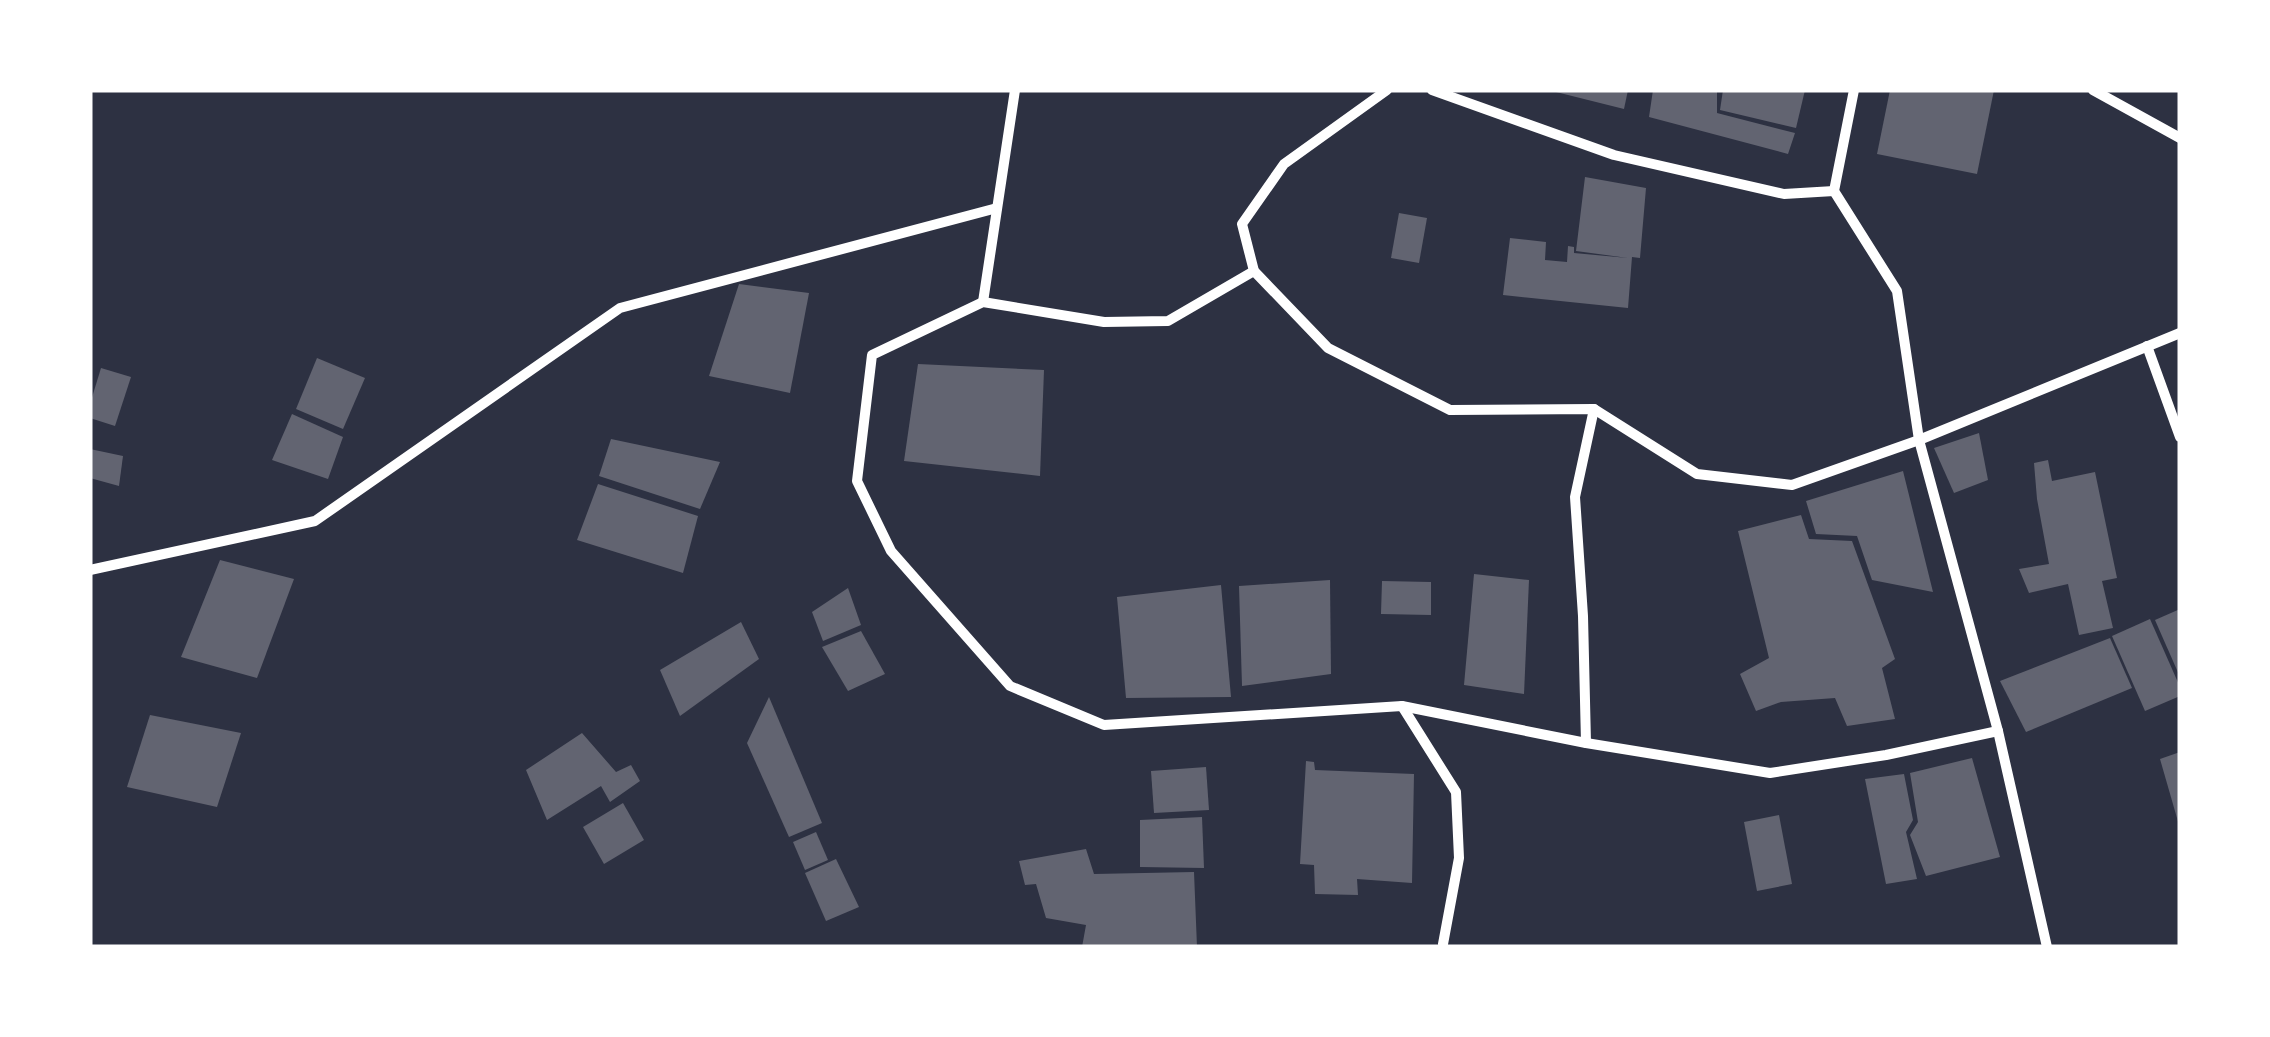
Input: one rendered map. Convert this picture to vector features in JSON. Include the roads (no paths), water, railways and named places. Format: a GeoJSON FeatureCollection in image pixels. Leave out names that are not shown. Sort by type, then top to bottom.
{"type":"FeatureCollection","features":[{"type":"Feature","properties":{"kind":"street"},"geometry":{"type":"LineString","coordinates":[[983,302],[1015,90]]}},
{"type":"Feature","properties":{"kind":"street"},"geometry":{"type":"LineString","coordinates":[[1387,90],[1284,164],[1242,224],[1254,271],[1328,348],[1450,410],[1594,409],[1697,474],[1792,485],[1919,440],[2180,333]]}},
{"type":"Feature","properties":{"kind":"street"},"geometry":{"type":"LineString","coordinates":[[1432,90],[1614,155],[1784,194],[1834,191]]}},
{"type":"Feature","properties":{"kind":"street"},"geometry":{"type":"LineString","coordinates":[[1854,90],[1834,191],[1897,290],[1919,440],[1998,730],[2047,947]]}},
{"type":"Feature","properties":{"kind":"street"},"geometry":{"type":"LineString","coordinates":[[2093,90],[2180,138]]}},
{"type":"Feature","properties":{"kind":"street"},"geometry":{"type":"LineString","coordinates":[[90,570],[315,522],[620,308],[997,208]]}},
{"type":"Feature","properties":{"kind":"street"},"geometry":{"type":"LineString","coordinates":[[1254,271],[1168,320],[1104,322],[983,302],[872,355],[857,482],[890,551],[1010,686],[1104,725],[1402,706],[1586,744],[1770,774],[1886,755],[1998,730]]}},
{"type":"Feature","properties":{"kind":"street"},"geometry":{"type":"LineString","coordinates":[[2147,346],[2180,436]]}},
{"type":"Feature","properties":{"kind":"street"},"geometry":{"type":"LineString","coordinates":[[1586,744],[1575,497],[1594,409]]}},
{"type":"Feature","properties":{"kind":"street"},"geometry":{"type":"LineString","coordinates":[[1402,706],[1456,792],[1459,858],[1443,944]]}}]}
